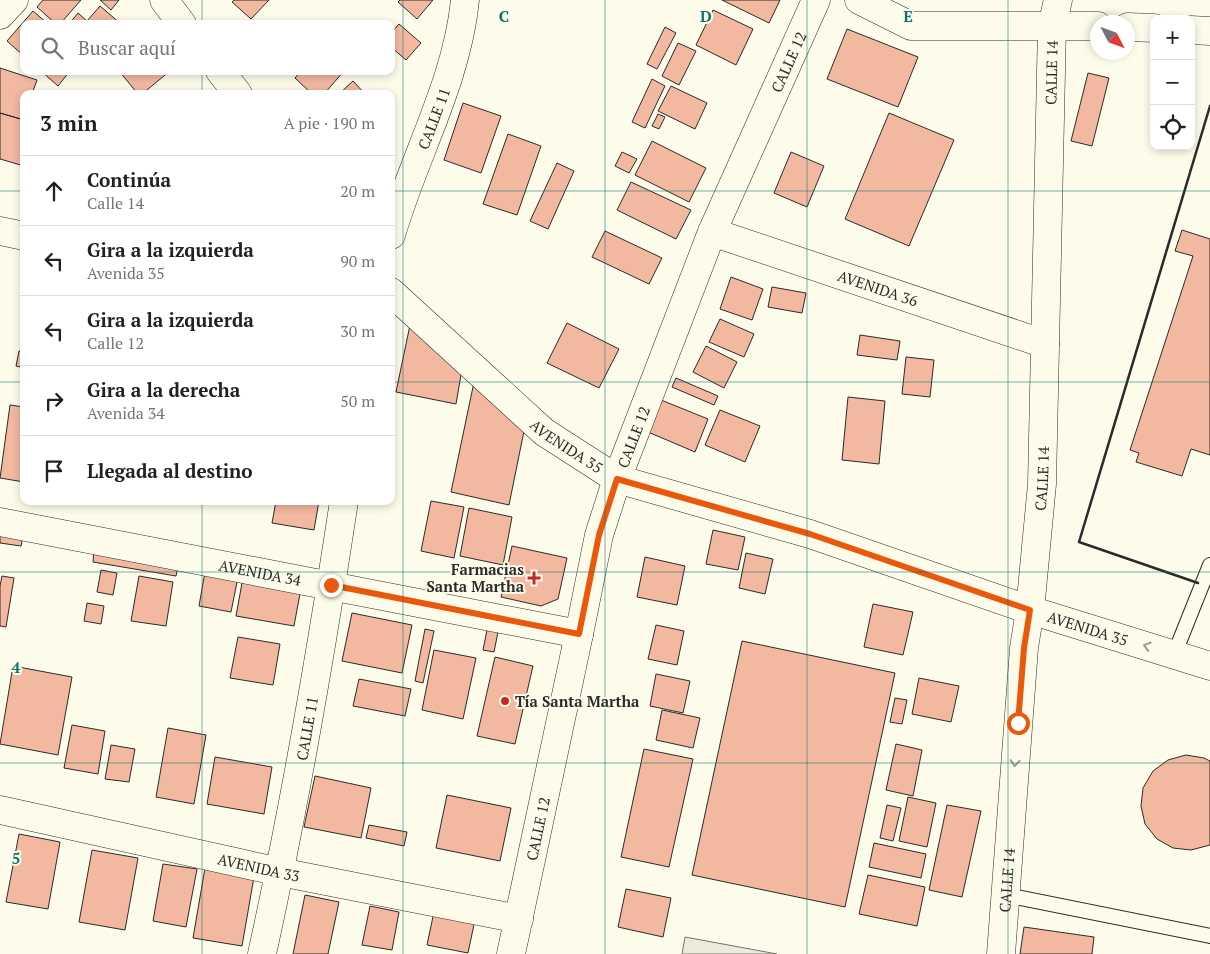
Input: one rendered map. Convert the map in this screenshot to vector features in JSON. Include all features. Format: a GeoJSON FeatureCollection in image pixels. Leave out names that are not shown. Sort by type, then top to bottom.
{"type":"FeatureCollection","features":[{"type":"Feature","properties":{"kind":"street"},"geometry":{"type":"LineString","coordinates":[[0,15],[14,0]]}},
{"type":"Feature","properties":{"kind":"street"},"geometry":{"type":"LineString","coordinates":[[164,0],[179,20]]}},
{"type":"Feature","properties":{"kind":"street","name":"CALLE 11"},"geometry":{"type":"LineString","coordinates":[[395,224],[441,98],[462,24],[465,0]]}},
{"type":"Feature","properties":{"kind":"street","name":"CALLE 12"},"geometry":{"type":"LineString","coordinates":[[511,954],[599,535],[617,479],[712,232],[816,0]]}},
{"type":"Feature","properties":{"kind":"street"},"geometry":{"type":"LineString","coordinates":[[859,0],[911,26],[1055,13],[1090,24]]}},
{"type":"Feature","properties":{"kind":"street","name":"CALLE 14"},"geometry":{"type":"LineString","coordinates":[[1001,954],[1024,648],[1030,610],[1042,484],[1055,13]]}},
{"type":"Feature","properties":{"kind":"street"},"geometry":{"type":"LineString","coordinates":[[1135,27],[1150,28]]}},
{"type":"Feature","properties":{"kind":"street"},"geometry":{"type":"LineString","coordinates":[[1195,30],[1210,30]]}},
{"type":"Feature","properties":{"kind":"street"},"geometry":{"type":"LineString","coordinates":[[223,75],[235,90]]}},
{"type":"Feature","properties":{"kind":"street"},"geometry":{"type":"LineString","coordinates":[[0,231],[20,235]]}},
{"type":"Feature","properties":{"kind":"street","name":"AVENIDA 36"},"geometry":{"type":"LineString","coordinates":[[712,232],[1045,344]]}},
{"type":"Feature","properties":{"kind":"street","name":"AVENIDA 35"},"geometry":{"type":"LineString","coordinates":[[395,296],[544,432],[617,479],[810,534],[1030,610],[1210,666]]}},
{"type":"Feature","properties":{"kind":"street","name":"CALLE 11"},"geometry":{"type":"LineString","coordinates":[[262,954],[280,872],[343,505]]}},
{"type":"Feature","properties":{"kind":"street","name":"AVENIDA 34"},"geometry":{"type":"LineString","coordinates":[[0,522],[579,634]]}},
{"type":"Feature","properties":{"kind":"street","name":"AVENIDA 33"},"geometry":{"type":"LineString","coordinates":[[0,810],[280,872],[519,919]]}},
{"type":"Feature","properties":{"kind":"lane"},"geometry":{"type":"LineString","coordinates":[[1174,655],[1210,565]]}},
{"type":"Feature","properties":{"kind":"lane"},"geometry":{"type":"LineString","coordinates":[[1006,894],[1210,936]]}},
{"type":"Feature","properties":{"kind":"shaded area"},"geometry":{"type":"Polygon","coordinates":[[[685,937],[777,954],[682,954],[685,937]]]}},
{"type":"Feature","properties":{"kind":"building"},"geometry":{"type":"Polygon","coordinates":[[[43,0],[81,0],[64,20],[52,20],[37,7],[43,0]]]}},
{"type":"Feature","properties":{"kind":"building"},"geometry":{"type":"Polygon","coordinates":[[[100,0],[119,0],[111,10],[100,0]]]}},
{"type":"Feature","properties":{"kind":"building"},"geometry":{"type":"Polygon","coordinates":[[[234,0],[269,0],[251,19],[232,2],[234,0]]]}},
{"type":"Feature","properties":{"kind":"building"},"geometry":{"type":"Polygon","coordinates":[[[400,0],[433,0],[417,19],[398,2],[400,0]]]}},
{"type":"Feature","properties":{"kind":"building"},"geometry":{"type":"Polygon","coordinates":[[[722,0],[780,0],[769,23],[722,0]]]}},
{"type":"Feature","properties":{"kind":"building"},"geometry":{"type":"Polygon","coordinates":[[[100,6],[116,20],[88,20],[100,6]]]}},
{"type":"Feature","properties":{"kind":"building"},"geometry":{"type":"Polygon","coordinates":[[[713,10],[753,29],[736,65],[696,45],[713,10]]]}},
{"type":"Feature","properties":{"kind":"building"},"geometry":{"type":"Polygon","coordinates":[[[33,11],[43,20],[25,20],[33,11]]]}},
{"type":"Feature","properties":{"kind":"building"},"geometry":{"type":"Polygon","coordinates":[[[78,13],[86,20],[72,20],[78,13]]]}},
{"type":"Feature","properties":{"kind":"building"},"geometry":{"type":"Polygon","coordinates":[[[399,24],[421,43],[406,60],[395,50],[395,28],[399,24]]]}},
{"type":"Feature","properties":{"kind":"building"},"geometry":{"type":"Polygon","coordinates":[[[20,26],[20,52],[7,41],[20,26]]]}},
{"type":"Feature","properties":{"kind":"building"},"geometry":{"type":"Polygon","coordinates":[[[665,27],[676,33],[657,69],[647,64],[665,27]]]}},
{"type":"Feature","properties":{"kind":"building"},"geometry":{"type":"Polygon","coordinates":[[[847,29],[918,57],[898,107],[827,79],[847,29]]]}},
{"type":"Feature","properties":{"kind":"building"},"geometry":{"type":"Polygon","coordinates":[[[678,43],[696,51],[679,85],[662,76],[678,43]]]}},
{"type":"Feature","properties":{"kind":"building"},"geometry":{"type":"Polygon","coordinates":[[[0,68],[37,80],[33,90],[20,90],[20,119],[0,113],[0,68]]]}},
{"type":"Feature","properties":{"kind":"building"},"geometry":{"type":"Polygon","coordinates":[[[1088,73],[1109,78],[1092,146],[1071,141],[1088,73]]]}},
{"type":"Feature","properties":{"kind":"building"},"geometry":{"type":"Polygon","coordinates":[[[46,75],[67,75],[58,86],[46,75]]]}},
{"type":"Feature","properties":{"kind":"building"},"geometry":{"type":"Polygon","coordinates":[[[122,75],[165,75],[147,90],[135,90],[122,75]]]}},
{"type":"Feature","properties":{"kind":"building"},"geometry":{"type":"Polygon","coordinates":[[[298,75],[341,75],[327,90],[308,90],[295,78],[298,75]]]}},
{"type":"Feature","properties":{"kind":"building"},"geometry":{"type":"Polygon","coordinates":[[[652,79],[665,86],[645,128],[632,122],[652,79]]]}},
{"type":"Feature","properties":{"kind":"building"},"geometry":{"type":"Polygon","coordinates":[[[353,81],[361,90],[343,90],[353,81]]]}},
{"type":"Feature","properties":{"kind":"building"},"geometry":{"type":"Polygon","coordinates":[[[671,86],[707,103],[695,129],[658,111],[671,86]]]}},
{"type":"Feature","properties":{"kind":"building"},"geometry":{"type":"Polygon","coordinates":[[[463,103],[501,116],[481,173],[444,160],[463,103]]]}},
{"type":"Feature","properties":{"kind":"building"},"geometry":{"type":"Polygon","coordinates":[[[0,113],[20,119],[20,165],[0,159],[0,113]]]}},
{"type":"Feature","properties":{"kind":"building"},"geometry":{"type":"Polygon","coordinates":[[[889,113],[954,140],[909,246],[845,219],[889,113]]]}},
{"type":"Feature","properties":{"kind":"building"},"geometry":{"type":"Polygon","coordinates":[[[658,114],[665,117],[659,129],[652,126],[658,114]]]}},
{"type":"Feature","properties":{"kind":"building"},"geometry":{"type":"Polygon","coordinates":[[[508,134],[541,146],[517,215],[483,204],[508,134]]]}},
{"type":"Feature","properties":{"kind":"building"},"geometry":{"type":"Polygon","coordinates":[[[652,141],[706,168],[689,202],[635,175],[652,141]]]}},
{"type":"Feature","properties":{"kind":"building"},"geometry":{"type":"Polygon","coordinates":[[[622,152],[637,159],[629,173],[615,166],[622,152]]]}},
{"type":"Feature","properties":{"kind":"building"},"geometry":{"type":"Polygon","coordinates":[[[791,152],[824,166],[807,207],[774,193],[791,152]]]}},
{"type":"Feature","properties":{"kind":"building"},"geometry":{"type":"Polygon","coordinates":[[[557,163],[574,171],[548,229],[530,221],[557,163]]]}},
{"type":"Feature","properties":{"kind":"building"},"geometry":{"type":"Polygon","coordinates":[[[631,182],[691,210],[676,239],[617,210],[631,182]]]}},
{"type":"Feature","properties":{"kind":"building"},"geometry":{"type":"Polygon","coordinates":[[[1182,230],[1210,239],[1210,455],[1191,449],[1182,476],[1136,462],[1139,453],[1130,450],[1193,256],[1175,251],[1182,230]]]}},
{"type":"Feature","properties":{"kind":"building"},"geometry":{"type":"Polygon","coordinates":[[[605,231],[662,258],[649,284],[592,257],[605,231]]]}},
{"type":"Feature","properties":{"kind":"building"},"geometry":{"type":"Polygon","coordinates":[[[731,277],[763,289],[752,320],[720,309],[731,277]]]}},
{"type":"Feature","properties":{"kind":"building"},"geometry":{"type":"Polygon","coordinates":[[[772,287],[806,293],[802,313],[768,307],[772,287]]]}},
{"type":"Feature","properties":{"kind":"building"},"geometry":{"type":"Polygon","coordinates":[[[720,319],[754,334],[744,357],[709,342],[720,319]]]}},
{"type":"Feature","properties":{"kind":"building"},"geometry":{"type":"Polygon","coordinates":[[[567,323],[619,349],[599,388],[547,363],[567,323]]]}},
{"type":"Feature","properties":{"kind":"building"},"geometry":{"type":"Polygon","coordinates":[[[410,325],[462,369],[456,404],[396,392],[410,325]]]}},
{"type":"Feature","properties":{"kind":"building"},"geometry":{"type":"Polygon","coordinates":[[[860,335],[900,341],[897,360],[857,355],[860,335]]]}},
{"type":"Feature","properties":{"kind":"building"},"geometry":{"type":"Polygon","coordinates":[[[706,346],[737,362],[724,388],[693,372],[706,346]]]}},
{"type":"Feature","properties":{"kind":"building"},"geometry":{"type":"Polygon","coordinates":[[[19,351],[20,351],[20,367],[16,366],[19,351]]]}},
{"type":"Feature","properties":{"kind":"building"},"geometry":{"type":"Polygon","coordinates":[[[906,357],[934,360],[930,397],[902,394],[906,357]]]}},
{"type":"Feature","properties":{"kind":"building"},"geometry":{"type":"Polygon","coordinates":[[[676,378],[718,396],[714,405],[672,387],[676,378]]]}},
{"type":"Feature","properties":{"kind":"building"},"geometry":{"type":"Polygon","coordinates":[[[474,382],[524,431],[509,505],[451,492],[474,382]]]}},
{"type":"Feature","properties":{"kind":"building"},"geometry":{"type":"Polygon","coordinates":[[[848,397],[885,401],[879,464],[842,460],[848,397]]]}},
{"type":"Feature","properties":{"kind":"building"},"geometry":{"type":"Polygon","coordinates":[[[661,400],[708,419],[695,452],[648,432],[661,400]]]}},
{"type":"Feature","properties":{"kind":"building"},"geometry":{"type":"Polygon","coordinates":[[[10,405],[20,406],[20,481],[0,478],[10,405]]]}},
{"type":"Feature","properties":{"kind":"building"},"geometry":{"type":"Polygon","coordinates":[[[720,410],[760,426],[745,462],[705,445],[720,410]]]}},
{"type":"Feature","properties":{"kind":"building"},"geometry":{"type":"Polygon","coordinates":[[[431,501],[464,507],[454,558],[421,551],[431,501]]]}},
{"type":"Feature","properties":{"kind":"building"},"geometry":{"type":"Polygon","coordinates":[[[275,505],[318,505],[314,530],[272,523],[275,505]]]}},
{"type":"Feature","properties":{"kind":"building"},"geometry":{"type":"Polygon","coordinates":[[[469,508],[512,517],[503,565],[460,556],[469,508]]]}},
{"type":"Feature","properties":{"kind":"building"},"geometry":{"type":"Polygon","coordinates":[[[0,523],[25,528],[21,546],[0,543],[0,523]]]}},
{"type":"Feature","properties":{"kind":"building"},"geometry":{"type":"Polygon","coordinates":[[[713,530],[745,537],[738,570],[706,564],[713,530]]]}},
{"type":"Feature","properties":{"kind":"building","name":"Farmacias Santa Martha"},"geometry":{"type":"Polygon","coordinates":[[[512,546],[567,558],[558,599],[541,606],[501,597],[512,546]]]}},
{"type":"Feature","properties":{"kind":"building"},"geometry":{"type":"Polygon","coordinates":[[[94,551],[178,566],[176,576],[93,562],[94,551]]]}},
{"type":"Feature","properties":{"kind":"building"},"geometry":{"type":"Polygon","coordinates":[[[746,553],[773,559],[765,594],[739,588],[746,553]]]}},
{"type":"Feature","properties":{"kind":"building"},"geometry":{"type":"Polygon","coordinates":[[[645,557],[685,566],[677,605],[637,597],[645,557]]]}},
{"type":"Feature","properties":{"kind":"building"},"geometry":{"type":"Polygon","coordinates":[[[206,566],[239,572],[231,612],[199,606],[206,566]]]}},
{"type":"Feature","properties":{"kind":"building"},"geometry":{"type":"Polygon","coordinates":[[[101,570],[117,573],[113,595],[97,592],[101,570]]]}},
{"type":"Feature","properties":{"kind":"building"},"geometry":{"type":"Polygon","coordinates":[[[244,572],[302,583],[294,626],[236,616],[244,572]]]}},
{"type":"Feature","properties":{"kind":"building"},"geometry":{"type":"Polygon","coordinates":[[[2,576],[14,578],[6,627],[0,626],[0,586],[2,576]]]}},
{"type":"Feature","properties":{"kind":"building"},"geometry":{"type":"Polygon","coordinates":[[[139,576],[173,582],[166,626],[131,621],[139,576]]]}},
{"type":"Feature","properties":{"kind":"building"},"geometry":{"type":"Polygon","coordinates":[[[87,603],[104,606],[101,624],[84,621],[87,603]]]}},
{"type":"Feature","properties":{"kind":"building"},"geometry":{"type":"Polygon","coordinates":[[[873,604],[913,612],[903,655],[864,647],[873,604]]]}},
{"type":"Feature","properties":{"kind":"building"},"geometry":{"type":"Polygon","coordinates":[[[352,613],[412,625],[402,673],[342,661],[352,613]]]}},
{"type":"Feature","properties":{"kind":"building"},"geometry":{"type":"Polygon","coordinates":[[[489,620],[500,622],[494,652],[483,650],[489,620]]]}},
{"type":"Feature","properties":{"kind":"building"},"geometry":{"type":"Polygon","coordinates":[[[656,625],[684,631],[677,665],[648,659],[656,625]]]}},
{"type":"Feature","properties":{"kind":"building"},"geometry":{"type":"Polygon","coordinates":[[[425,629],[434,631],[423,683],[415,681],[425,629]]]}},
{"type":"Feature","properties":{"kind":"building"},"geometry":{"type":"Polygon","coordinates":[[[238,637],[280,644],[273,685],[230,678],[238,637]]]}},
{"type":"Feature","properties":{"kind":"building"},"geometry":{"type":"Polygon","coordinates":[[[742,641],[895,673],[845,907],[692,875],[742,641]]]}},
{"type":"Feature","properties":{"kind":"building"},"geometry":{"type":"Polygon","coordinates":[[[434,650],[476,658],[463,719],[422,710],[434,650]]]}},
{"type":"Feature","properties":{"kind":"building","name":"Tía Santa Martha"},"geometry":{"type":"Polygon","coordinates":[[[495,657],[533,666],[515,744],[477,736],[495,657]]]}},
{"type":"Feature","properties":{"kind":"building"},"geometry":{"type":"Polygon","coordinates":[[[13,666],[72,677],[58,755],[0,744],[13,666]]]}},
{"type":"Feature","properties":{"kind":"building"},"geometry":{"type":"Polygon","coordinates":[[[656,674],[690,681],[683,713],[650,706],[656,674]]]}},
{"type":"Feature","properties":{"kind":"building"},"geometry":{"type":"Polygon","coordinates":[[[919,678],[959,686],[951,722],[912,714],[919,678]]]}},
{"type":"Feature","properties":{"kind":"building"},"geometry":{"type":"Polygon","coordinates":[[[359,679],[411,689],[405,716],[353,706],[359,679]]]}},
{"type":"Feature","properties":{"kind":"building"},"geometry":{"type":"Polygon","coordinates":[[[895,698],[907,700],[902,724],[890,722],[895,698]]]}},
{"type":"Feature","properties":{"kind":"building"},"geometry":{"type":"Polygon","coordinates":[[[662,710],[700,718],[693,748],[656,740],[662,710]]]}},
{"type":"Feature","properties":{"kind":"building"},"geometry":{"type":"Polygon","coordinates":[[[72,725],[105,731],[98,774],[64,768],[72,725]]]}},
{"type":"Feature","properties":{"kind":"building"},"geometry":{"type":"Polygon","coordinates":[[[168,728],[206,735],[194,804],[156,797],[168,728]]]}},
{"type":"Feature","properties":{"kind":"building"},"geometry":{"type":"Polygon","coordinates":[[[896,744],[922,750],[913,796],[886,790],[896,744]]]}},
{"type":"Feature","properties":{"kind":"building"},"geometry":{"type":"Polygon","coordinates":[[[111,745],[135,749],[129,782],[105,779],[111,745]]]}},
{"type":"Feature","properties":{"kind":"building"},"geometry":{"type":"Polygon","coordinates":[[[644,749],[693,759],[669,867],[621,857],[644,749]]]}},
{"type":"Feature","properties":{"kind":"building"},"geometry":{"type":"Polygon","coordinates":[[[1186,755],[1210,761],[1210,845],[1191,850],[1173,848],[1157,839],[1145,824],[1141,806],[1143,788],[1153,771],[1168,760],[1186,755]]]}},
{"type":"Feature","properties":{"kind":"building"},"geometry":{"type":"Polygon","coordinates":[[[215,757],[272,767],[264,814],[207,804],[215,757]]]}},
{"type":"Feature","properties":{"kind":"building"},"geometry":{"type":"Polygon","coordinates":[[[315,776],[371,788],[361,838],[304,827],[315,776]]]}},
{"type":"Feature","properties":{"kind":"building"},"geometry":{"type":"Polygon","coordinates":[[[447,795],[511,808],[500,861],[436,848],[447,795]]]}},
{"type":"Feature","properties":{"kind":"building"},"geometry":{"type":"Polygon","coordinates":[[[908,797],[936,803],[927,847],[899,841],[908,797]]]}},
{"type":"Feature","properties":{"kind":"building"},"geometry":{"type":"Polygon","coordinates":[[[887,805],[901,808],[893,841],[880,838],[887,805]]]}},
{"type":"Feature","properties":{"kind":"building"},"geometry":{"type":"Polygon","coordinates":[[[947,805],[981,811],[962,897],[929,890],[947,805]]]}},
{"type":"Feature","properties":{"kind":"building"},"geometry":{"type":"Polygon","coordinates":[[[369,825],[407,832],[404,846],[366,838],[369,825]]]}},
{"type":"Feature","properties":{"kind":"building"},"geometry":{"type":"Polygon","coordinates":[[[19,834],[60,842],[48,909],[6,902],[19,834]]]}},
{"type":"Feature","properties":{"kind":"building"},"geometry":{"type":"Polygon","coordinates":[[[874,843],[926,854],[921,878],[869,867],[874,843]]]}},
{"type":"Feature","properties":{"kind":"building"},"geometry":{"type":"Polygon","coordinates":[[[92,850],[138,858],[125,930],[79,922],[92,850]]]}},
{"type":"Feature","properties":{"kind":"building"},"geometry":{"type":"Polygon","coordinates":[[[163,864],[197,869],[186,927],[153,921],[163,864]]]}},
{"type":"Feature","properties":{"kind":"building"},"geometry":{"type":"Polygon","coordinates":[[[205,868],[254,877],[242,946],[193,938],[205,868]]]}},
{"type":"Feature","properties":{"kind":"building"},"geometry":{"type":"Polygon","coordinates":[[[868,875],[925,887],[917,926],[859,914],[868,875]]]}},
{"type":"Feature","properties":{"kind":"building"},"geometry":{"type":"Polygon","coordinates":[[[626,889],[671,898],[663,937],[618,927],[626,889]]]}},
{"type":"Feature","properties":{"kind":"building"},"geometry":{"type":"Polygon","coordinates":[[[305,895],[339,902],[328,954],[293,954],[305,895]]]}},
{"type":"Feature","properties":{"kind":"building"},"geometry":{"type":"Polygon","coordinates":[[[370,906],[399,912],[392,950],[362,945],[370,906]]]}},
{"type":"Feature","properties":{"kind":"building"},"geometry":{"type":"Polygon","coordinates":[[[435,907],[476,915],[468,953],[427,945],[435,907]]]}},
{"type":"Feature","properties":{"kind":"building"},"geometry":{"type":"Polygon","coordinates":[[[1024,927],[1094,937],[1092,954],[1020,954],[1024,927]]]}},
{"type":"Feature","properties":{"kind":"wall"},"geometry":{"type":"LineString","coordinates":[[1198,583],[1079,542],[1210,106]]}},
{"type":"Feature","properties":{"kind":"place","name":"Farmacias Santa Martha"},"geometry":{"type":"Point","coordinates":[534,578]}},
{"type":"Feature","properties":{"kind":"place","name":"Tía Santa Martha"},"geometry":{"type":"Point","coordinates":[505,701]}},
{"type":"Feature","properties":{"kind":"route"},"geometry":{"type":"LineString","coordinates":[[331,585],[579,634],[599,535],[617,479],[810,534],[1030,610],[1024,648],[1018,723]]}}]}
